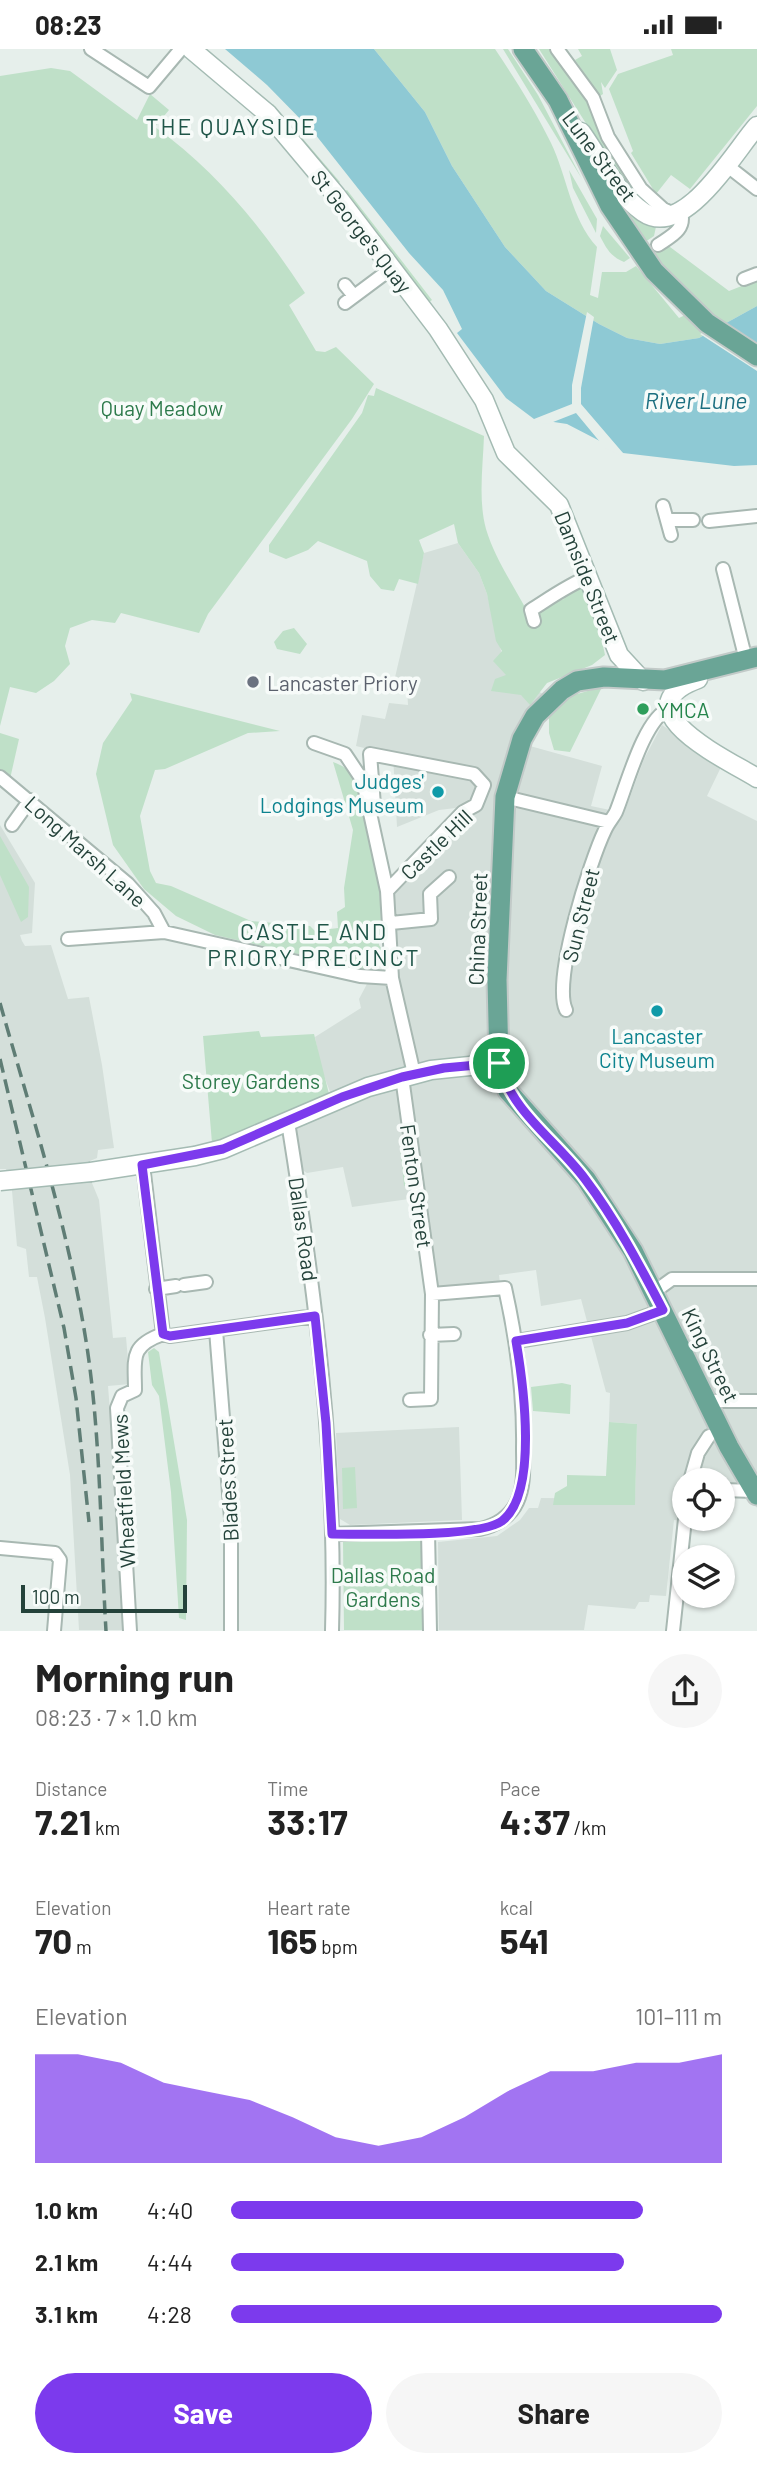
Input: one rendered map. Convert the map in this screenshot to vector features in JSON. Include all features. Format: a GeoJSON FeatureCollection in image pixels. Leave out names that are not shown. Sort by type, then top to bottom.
{"type":"FeatureCollection","features":[{"type":"Feature","properties":{"kind":"main road"},"geometry":{"type":"LineString","coordinates":[[523,49],[558,100],[610,205],[631,239],[680,298],[707,323],[757,356]]}},
{"type":"Feature","properties":{"kind":"main road","name":"China Street"},"geometry":{"type":"LineString","coordinates":[[499,1063],[497,980],[505,797],[522,739],[535,716],[569,685],[604,677],[665,680],[751,659]]}},
{"type":"Feature","properties":{"kind":"main road","name":"King Street"},"geometry":{"type":"LineString","coordinates":[[499,1063],[504,1083],[516,1102],[586,1179],[633,1251],[756,1493]]}},
{"type":"Feature","properties":{"kind":"street"},"geometry":{"type":"LineString","coordinates":[[90,49],[149,87],[181,49]]}},
{"type":"Feature","properties":{"kind":"street","name":"St George's Quay"},"geometry":{"type":"LineString","coordinates":[[191,49],[268,114],[392,268],[438,329],[484,400]]}},
{"type":"Feature","properties":{"kind":"street"},"geometry":{"type":"LineString","coordinates":[[557,49],[593,98],[608,137],[641,189],[663,209],[678,213],[683,221],[679,230],[658,245]]}},
{"type":"Feature","properties":{"kind":"street","name":"Lune Street"},"geometry":{"type":"LineString","coordinates":[[558,100],[625,194],[644,213],[659,218],[678,213]]}},
{"type":"Feature","properties":{"kind":"street"},"geometry":{"type":"LineString","coordinates":[[678,213],[692,205],[757,126]]}},
{"type":"Feature","properties":{"kind":"street"},"geometry":{"type":"LineString","coordinates":[[725,164],[757,189]]}},
{"type":"Feature","properties":{"kind":"street"},"geometry":{"type":"LineString","coordinates":[[345,285],[350,300],[392,268]]}},
{"type":"Feature","properties":{"kind":"street"},"geometry":{"type":"LineString","coordinates":[[744,279],[757,274]]}},
{"type":"Feature","properties":{"kind":"street","name":"Damside Street"},"geometry":{"type":"LineString","coordinates":[[484,400],[506,453],[559,505],[619,655],[643,681]]}},
{"type":"Feature","properties":{"kind":"street"},"geometry":{"type":"LineString","coordinates":[[663,506],[671,535]]}},
{"type":"Feature","properties":{"kind":"street"},"geometry":{"type":"LineString","coordinates":[[709,521],[757,516]]}},
{"type":"Feature","properties":{"kind":"street"},"geometry":{"type":"LineString","coordinates":[[667,520],[693,520]]}},
{"type":"Feature","properties":{"kind":"street"},"geometry":{"type":"LineString","coordinates":[[723,569],[751,659]]}},
{"type":"Feature","properties":{"kind":"street"},"geometry":{"type":"LineString","coordinates":[[534,621],[531,610],[558,595],[572,583],[588,577]]}},
{"type":"Feature","properties":{"kind":"street","name":"Damside Street"},"geometry":{"type":"LineString","coordinates":[[604,677],[619,655]]}},
{"type":"Feature","properties":{"kind":"street"},"geometry":{"type":"LineString","coordinates":[[719,667],[676,688],[670,698],[669,709],[684,732],[757,778]]}},
{"type":"Feature","properties":{"kind":"street","name":"Sun Street"},"geometry":{"type":"LineString","coordinates":[[566,1010],[562,996],[570,941],[588,876],[650,729],[662,712],[669,709]]}},
{"type":"Feature","properties":{"kind":"street"},"geometry":{"type":"LineString","coordinates":[[314,743],[345,754],[359,772],[387,891]]}},
{"type":"Feature","properties":{"kind":"street","name":"Castle Hill"},"geometry":{"type":"LineString","coordinates":[[373,823],[370,754],[462,771],[480,778],[483,791],[476,805],[463,812],[387,891],[391,923],[392,978],[408,1075]]}},
{"type":"Feature","properties":{"kind":"street","name":"Long Marsh Lane"},"geometry":{"type":"LineString","coordinates":[[0,777],[128,884],[154,913],[164,932]]}},
{"type":"Feature","properties":{"kind":"street"},"geometry":{"type":"LineString","coordinates":[[505,797],[609,822]]}},
{"type":"Feature","properties":{"kind":"street"},"geometry":{"type":"LineString","coordinates":[[12,825],[30,800]]}},
{"type":"Feature","properties":{"kind":"street"},"geometry":{"type":"LineString","coordinates":[[391,923],[431,919],[430,894],[449,877]]}},
{"type":"Feature","properties":{"kind":"street"},"geometry":{"type":"LineString","coordinates":[[68,939],[164,932],[360,976],[392,978]]}},
{"type":"Feature","properties":{"kind":"street"},"geometry":{"type":"LineString","coordinates":[[0,1181],[142,1165],[223,1149],[342,1097],[408,1075],[499,1063]]}},
{"type":"Feature","properties":{"kind":"street","name":"Fenton Street"},"geometry":{"type":"LineString","coordinates":[[408,1075],[432,1294],[431,1399],[410,1400]]}},
{"type":"Feature","properties":{"kind":"street","name":"Dallas Road"},"geometry":{"type":"LineString","coordinates":[[288,1122],[315,1316],[326,1423],[332,1534],[332,1630]]}},
{"type":"Feature","properties":{"kind":"street"},"geometry":{"type":"LineString","coordinates":[[142,1165],[163,1334],[170,1336],[315,1316]]}},
{"type":"Feature","properties":{"kind":"street"},"geometry":{"type":"LineString","coordinates":[[516,1341],[627,1323],[658,1301],[672,1279],[757,1279]]}},
{"type":"Feature","properties":{"kind":"street"},"geometry":{"type":"LineString","coordinates":[[156,1289],[206,1282]]}},
{"type":"Feature","properties":{"kind":"street"},"geometry":{"type":"LineString","coordinates":[[332,1534],[428,1532],[491,1527],[503,1521],[517,1504],[522,1486],[524,1406],[516,1341],[505,1288],[432,1294]]}},
{"type":"Feature","properties":{"kind":"street","name":"Blades Street"},"geometry":{"type":"LineString","coordinates":[[216,1330],[231,1518],[231,1630]]}},
{"type":"Feature","properties":{"kind":"street","name":"Wheatfield Mews"},"geometry":{"type":"LineString","coordinates":[[130,1630],[117,1408],[122,1395],[135,1390],[136,1352],[140,1344],[163,1334]]}},
{"type":"Feature","properties":{"kind":"street"},"geometry":{"type":"LineString","coordinates":[[430,1335],[454,1334]]}},
{"type":"Feature","properties":{"kind":"street"},"geometry":{"type":"LineString","coordinates":[[708,1401],[731,1398],[757,1401]]}},
{"type":"Feature","properties":{"kind":"street"},"geometry":{"type":"LineString","coordinates":[[694,1468],[698,1453],[709,1436]]}},
{"type":"Feature","properties":{"kind":"street"},"geometry":{"type":"LineString","coordinates":[[735,1491],[756,1493]]}},
{"type":"Feature","properties":{"kind":"street"},"geometry":{"type":"LineString","coordinates":[[673,1630],[684,1531]]}},
{"type":"Feature","properties":{"kind":"street"},"geometry":{"type":"LineString","coordinates":[[428,1532],[430,1630]]}},
{"type":"Feature","properties":{"kind":"street"},"geometry":{"type":"LineString","coordinates":[[0,1548],[55,1553],[60,1560],[54,1630]]}},
{"type":"Feature","properties":{"kind":"shaded area"},"geometry":{"type":"Polygon","coordinates":[[[458,543],[479,573],[487,594],[507,675],[545,695],[508,806],[518,787],[530,746],[602,766],[591,806],[624,813],[644,759],[662,725],[722,765],[707,796],[757,821],[757,1508],[749,1495],[735,1494],[735,1468],[672,1468],[673,1531],[666,1596],[650,1595],[649,1602],[639,1602],[635,1609],[588,1605],[584,1630],[439,1630],[438,1542],[497,1536],[520,1520],[529,1508],[538,1508],[541,1498],[635,1499],[637,1424],[609,1422],[610,1393],[606,1392],[581,1299],[541,1306],[536,1270],[499,1275],[500,1283],[428,1292],[416,1198],[352,1207],[343,1167],[307,1173],[301,1169],[294,1124],[335,1105],[321,1068],[315,1037],[361,1008],[359,999],[368,982],[397,981],[391,892],[464,807],[439,810],[397,827],[393,755],[356,746],[362,715],[385,719],[389,703],[408,705],[407,686],[393,686],[424,553],[458,543]]]}},
{"type":"Feature","properties":{"kind":"shaded area"},"geometry":{"type":"Polygon","coordinates":[[[0,825],[35,883],[32,933],[20,935],[22,941],[25,946],[51,945],[68,999],[89,997],[102,1065],[114,1148],[98,1150],[97,1158],[90,1161],[92,1183],[99,1200],[113,1338],[126,1337],[130,1384],[108,1386],[127,1630],[79,1630],[70,1475],[45,1318],[37,1277],[29,1277],[26,1249],[17,1246],[12,1191],[6,1169],[0,1169],[0,825]]]}},
{"type":"Feature","properties":{"kind":"shaded area"},"geometry":{"type":"Polygon","coordinates":[[[459,1427],[462,1520],[350,1525],[340,1519],[336,1433],[459,1427]]]}},
{"type":"Feature","properties":{"kind":"green space"},"geometry":{"type":"Polygon","coordinates":[[[374,49],[495,49],[545,131],[557,156],[581,224],[597,247],[590,295],[598,298],[602,272],[626,272],[636,266],[679,318],[703,306],[680,287],[654,254],[664,246],[670,247],[729,291],[757,280],[757,306],[699,338],[660,344],[627,338],[546,291],[505,247],[452,166],[425,112],[374,49]]]}},
{"type":"Feature","properties":{"kind":"green space"},"geometry":{"type":"Polygon","coordinates":[[[503,49],[508,49],[538,95],[582,179],[503,49]]]}},
{"type":"Feature","properties":{"kind":"green space"},"geometry":{"type":"Polygon","coordinates":[[[539,49],[550,49],[570,80],[580,88],[654,206],[651,209],[628,190],[539,49]]]}},
{"type":"Feature","properties":{"kind":"green space"},"geometry":{"type":"Polygon","coordinates":[[[578,49],[610,49],[617,70],[605,88],[601,82],[603,94],[600,96],[575,60],[582,56],[578,49]]]}},
{"type":"Feature","properties":{"kind":"green space"},"geometry":{"type":"Polygon","coordinates":[[[671,49],[757,49],[757,106],[690,189],[671,175],[656,194],[631,153],[633,151],[609,89],[618,74],[673,55],[671,49]]]}},
{"type":"Feature","properties":{"kind":"green space","name":"Quay Meadow"},"geometry":{"type":"Polygon","coordinates":[[[51,68],[70,71],[137,120],[150,94],[169,110],[155,127],[199,163],[238,203],[273,246],[305,293],[289,305],[316,351],[325,352],[336,347],[374,384],[352,419],[208,614],[199,633],[121,613],[115,623],[92,620],[70,628],[65,646],[70,664],[54,681],[36,693],[10,687],[0,726],[0,76],[51,68]]]}},
{"type":"Feature","properties":{"kind":"green space"},"geometry":{"type":"Polygon","coordinates":[[[273,104],[340,182],[336,185],[270,107],[273,104]]]}},
{"type":"Feature","properties":{"kind":"green space"},"geometry":{"type":"Polygon","coordinates":[[[569,170],[597,219],[596,233],[573,188],[569,170]]]}},
{"type":"Feature","properties":{"kind":"green space"},"geometry":{"type":"Polygon","coordinates":[[[607,183],[657,222],[654,236],[645,242],[607,183]]]}},
{"type":"Feature","properties":{"kind":"green space"},"geometry":{"type":"Polygon","coordinates":[[[347,190],[432,300],[427,304],[342,193],[347,190]]]}},
{"type":"Feature","properties":{"kind":"green space"},"geometry":{"type":"Polygon","coordinates":[[[603,226],[630,258],[624,262],[609,252],[600,236],[603,226]]]}},
{"type":"Feature","properties":{"kind":"green space"},"geometry":{"type":"Polygon","coordinates":[[[376,388],[484,436],[482,495],[486,529],[500,562],[528,613],[564,599],[567,592],[579,586],[583,589],[598,623],[605,655],[592,665],[547,683],[530,705],[521,695],[491,691],[495,679],[506,675],[493,661],[502,651],[496,641],[487,594],[479,573],[458,543],[454,524],[419,540],[424,553],[418,584],[399,579],[394,591],[381,589],[370,576],[367,561],[318,541],[308,550],[286,559],[269,552],[269,545],[362,413],[368,395],[374,396],[376,388]]]}},
{"type":"Feature","properties":{"kind":"green space"},"geometry":{"type":"Polygon","coordinates":[[[294,628],[307,644],[300,654],[277,649],[274,642],[283,631],[294,628]]]}},
{"type":"Feature","properties":{"kind":"green space"},"geometry":{"type":"Polygon","coordinates":[[[602,687],[570,752],[554,750],[549,733],[549,714],[570,696],[602,687]]]}},
{"type":"Feature","properties":{"kind":"green space"},"geometry":{"type":"Polygon","coordinates":[[[130,693],[280,731],[248,733],[165,769],[155,770],[140,816],[150,871],[156,883],[171,886],[251,921],[310,926],[315,931],[338,928],[337,912],[345,907],[344,888],[353,830],[333,762],[350,773],[361,793],[376,860],[381,908],[379,945],[383,951],[378,967],[358,971],[311,957],[215,935],[176,916],[144,889],[113,845],[96,774],[103,743],[132,700],[130,693]]]}},
{"type":"Feature","properties":{"kind":"green space"},"geometry":{"type":"Polygon","coordinates":[[[0,733],[19,739],[10,779],[0,772],[0,733]]]}},
{"type":"Feature","properties":{"kind":"green space"},"geometry":{"type":"Polygon","coordinates":[[[0,836],[29,887],[28,917],[21,922],[0,875],[0,836]]]}},
{"type":"Feature","properties":{"kind":"green space","name":"Storey Gardens"},"geometry":{"type":"Polygon","coordinates":[[[259,1031],[261,1037],[314,1034],[329,1094],[212,1143],[203,1036],[259,1031]]]}},
{"type":"Feature","properties":{"kind":"green space"},"geometry":{"type":"Polygon","coordinates":[[[406,1147],[410,1185],[404,1186],[400,1148],[406,1147]]]}},
{"type":"Feature","properties":{"kind":"green space"},"geometry":{"type":"Polygon","coordinates":[[[154,1348],[159,1352],[187,1520],[186,1620],[179,1618],[171,1492],[159,1396],[152,1385],[148,1352],[154,1348]]]}},
{"type":"Feature","properties":{"kind":"green space"},"geometry":{"type":"Polygon","coordinates":[[[562,1383],[571,1385],[570,1414],[533,1411],[531,1387],[562,1383]]]}},
{"type":"Feature","properties":{"kind":"green space"},"geometry":{"type":"Polygon","coordinates":[[[609,1422],[637,1424],[635,1505],[553,1505],[555,1493],[567,1486],[567,1475],[606,1476],[609,1422]]]}},
{"type":"Feature","properties":{"kind":"green space"},"geometry":{"type":"Polygon","coordinates":[[[355,1467],[357,1508],[343,1509],[342,1468],[355,1467]]]}},
{"type":"Feature","properties":{"kind":"green space","name":"Dallas Road Gardens"},"geometry":{"type":"Polygon","coordinates":[[[423,1541],[424,1630],[344,1630],[343,1542],[423,1541]]]}},
{"type":"Feature","properties":{"kind":"water","name":"River Lune"},"geometry":{"type":"Polygon","coordinates":[[[225,49],[374,49],[425,112],[452,166],[505,247],[546,291],[627,338],[660,344],[699,338],[757,306],[757,465],[734,466],[623,453],[567,424],[534,419],[506,398],[457,333],[462,329],[443,290],[409,253],[315,134],[267,85],[225,49]]]}},
{"type":"Feature","properties":{"kind":"pier"},"geometry":{"type":"Polygon","coordinates":[[[587,312],[594,317],[581,388],[581,404],[623,453],[622,456],[605,448],[576,413],[548,424],[535,422],[534,419],[572,404],[572,385],[587,312]]]}},
{"type":"Feature","properties":{"kind":"pier"},"geometry":{"type":"Polygon","coordinates":[[[720,323],[757,348],[757,371],[700,334],[720,323]]]}},
{"type":"Feature","properties":{"kind":"railway"},"geometry":{"type":"LineString","coordinates":[[0,1003],[56,1202],[83,1323],[97,1437],[106,1631]]}},
{"type":"Feature","properties":{"kind":"railway"},"geometry":{"type":"LineString","coordinates":[[0,1059],[64,1328],[76,1398],[89,1522]]}},
{"type":"Feature","properties":{"kind":"place","name":"Lancaster Priory"},"geometry":{"type":"Point","coordinates":[253,682]}},
{"type":"Feature","properties":{"kind":"place","name":"YMCA"},"geometry":{"type":"Point","coordinates":[643,709]}},
{"type":"Feature","properties":{"kind":"place","name":"Judges' Lodgings Museum"},"geometry":{"type":"Point","coordinates":[438,792]}},
{"type":"Feature","properties":{"kind":"place","name":"Lancaster City Museum"},"geometry":{"type":"Point","coordinates":[657,1011]}},
{"type":"Feature","properties":{"kind":"district","name":"THE QUAYSIDE"},"geometry":{"type":"Point","coordinates":[231,126]}},
{"type":"Feature","properties":{"kind":"district","name":"CASTLE AND PRIORY PRECINCT"},"geometry":{"type":"Point","coordinates":[314,944]}},
{"type":"Feature","properties":{"kind":"route"},"geometry":{"type":"LineString","coordinates":[[499,1063],[504,1083],[516,1102],[571,1161],[596,1194],[633,1251],[663,1310],[627,1323],[516,1341],[524,1397],[522,1486],[517,1504],[503,1521],[480,1529],[332,1534],[326,1423],[315,1316],[170,1336],[163,1334],[142,1165],[223,1149],[342,1097],[402,1077],[444,1068],[499,1063]]}}]}
